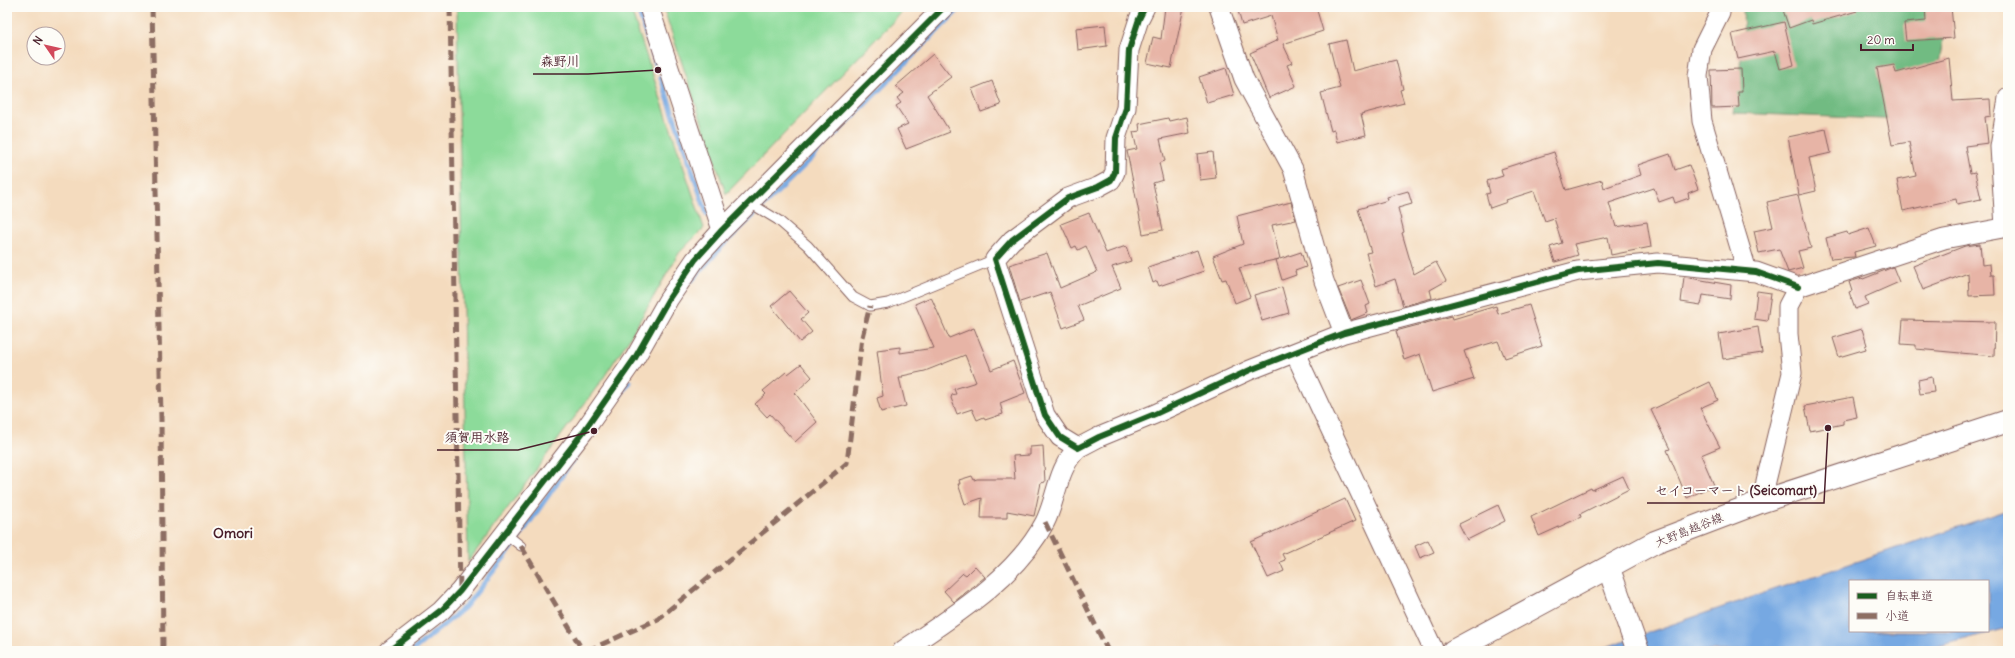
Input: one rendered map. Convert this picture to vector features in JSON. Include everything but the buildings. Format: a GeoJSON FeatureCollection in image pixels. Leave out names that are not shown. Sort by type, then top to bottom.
{"type":"FeatureCollection","features":[{"type":"Feature","properties":{"kind":"main road","name":"大野島越谷線"},"geometry":{"type":"LineString","coordinates":[[1453,651],[1609,569],[1655,542],[1763,501],[2008,421]]}},
{"type":"Feature","properties":{"kind":"main road"},"geometry":{"type":"LineString","coordinates":[[1609,569],[1626,613],[1638,651]]}},
{"type":"Feature","properties":{"kind":"street"},"geometry":{"type":"LineString","coordinates":[[649,7],[722,230]]}},
{"type":"Feature","properties":{"kind":"street"},"geometry":{"type":"LineString","coordinates":[[389,651],[441,611],[460,591],[506,534],[584,431],[635,358],[668,300],[695,260],[722,230],[944,7]]}},
{"type":"Feature","properties":{"kind":"street"},"geometry":{"type":"LineString","coordinates":[[1078,448],[1060,437],[1045,414],[995,259],[1012,240],[1068,198],[1110,180],[1115,172],[1116,138],[1126,108],[1129,50],[1138,19],[1145,7]]}},
{"type":"Feature","properties":{"kind":"street"},"geometry":{"type":"LineString","coordinates":[[1219,7],[1244,79],[1293,169],[1324,281],[1344,333]]}},
{"type":"Feature","properties":{"kind":"street"},"geometry":{"type":"LineString","coordinates":[[1720,7],[1720,13],[1702,49],[1699,69],[1702,121],[1747,271]]}},
{"type":"Feature","properties":{"kind":"street"},"geometry":{"type":"LineString","coordinates":[[902,651],[969,606],[1018,562],[1045,522],[1064,468],[1078,448],[1099,437],[1155,414],[1250,370],[1344,333],[1578,271],[1658,263],[1756,272],[1798,286],[1944,239],[2006,227],[2004,147],[2008,98]]}},
{"type":"Feature","properties":{"kind":"street"},"geometry":{"type":"LineString","coordinates":[[1763,501],[1766,481],[1792,373],[1788,334],[1788,306],[1798,286]]}},
{"type":"Feature","properties":{"kind":"street"},"geometry":{"type":"LineString","coordinates":[[1295,353],[1434,651]]}},
{"type":"Feature","properties":{"kind":"lane"},"geometry":{"type":"LineString","coordinates":[[750,203],[778,220],[796,235],[808,246],[853,297],[870,306],[888,303],[995,259]]}},
{"type":"Feature","properties":{"kind":"lane"},"geometry":{"type":"LineString","coordinates":[[506,534],[521,546]]}},
{"type":"Feature","properties":{"kind":"green space"},"geometry":{"type":"Polygon","coordinates":[[[457,7],[630,7],[704,228],[679,253],[629,339],[602,380],[468,562],[457,7]]]}},
{"type":"Feature","properties":{"kind":"green space"},"geometry":{"type":"Polygon","coordinates":[[[663,7],[907,7],[726,194],[663,7]]]}},
{"type":"Feature","properties":{"kind":"green space"},"geometry":{"type":"Polygon","coordinates":[[[1743,7],[1948,7],[1930,121],[1733,113],[1744,40],[1743,7]]]}},
{"type":"Feature","properties":{"kind":"water"},"geometry":{"type":"Polygon","coordinates":[[[2008,510],[2008,628],[1920,651],[1594,651],[2008,510]]]}},
{"type":"Feature","properties":{"kind":"waterway"},"geometry":{"type":"LineString","coordinates":[[637,7],[658,70]]}},
{"type":"Feature","properties":{"kind":"waterway"},"geometry":{"type":"LineString","coordinates":[[692,280],[721,247],[809,161],[961,7]]}},
{"type":"Feature","properties":{"kind":"waterway"},"geometry":{"type":"LineString","coordinates":[[661,78],[707,214]]}},
{"type":"Feature","properties":{"kind":"waterway"},"geometry":{"type":"LineString","coordinates":[[613,405],[629,382]]}},
{"type":"Feature","properties":{"kind":"waterway"},"geometry":{"type":"LineString","coordinates":[[412,651],[465,607],[511,549],[575,457]]}},
{"type":"Feature","properties":{"kind":"marked path"},"geometry":{"type":"LineString","coordinates":[[152,7],[161,418],[163,651]]}},
{"type":"Feature","properties":{"kind":"marked path"},"geometry":{"type":"LineString","coordinates":[[450,7],[460,591]]}},
{"type":"Feature","properties":{"kind":"marked path"},"geometry":{"type":"LineString","coordinates":[[587,651],[658,619],[847,463],[862,337],[870,306]]}},
{"type":"Feature","properties":{"kind":"marked path"},"geometry":{"type":"LineString","coordinates":[[1045,522],[1108,651]]}},
{"type":"Feature","properties":{"kind":"marked path"},"geometry":{"type":"LineString","coordinates":[[521,546],[583,651]]}},
{"type":"Feature","properties":{"kind":"cycle path"},"geometry":{"type":"LineString","coordinates":[[389,651],[441,611],[460,591],[584,431],[635,358],[668,300],[695,260],[722,230],[944,7]]}},
{"type":"Feature","properties":{"kind":"cycle path"},"geometry":{"type":"LineString","coordinates":[[1145,7],[1139,19],[1129,50],[1126,108],[1116,138],[1115,172],[1111,180],[1098,187],[1068,198],[1012,240],[995,259],[1045,415],[1060,437],[1078,448],[1099,437],[1155,414],[1250,370],[1344,333],[1578,271],[1658,263],[1756,272],[1798,287]]}},
{"type":"Feature","properties":{"kind":"place","name":"森野川"},"geometry":{"type":"Point","coordinates":[658,70]}},
{"type":"Feature","properties":{"kind":"place","name":"セイコーマート (Seicomart)"},"geometry":{"type":"Point","coordinates":[1828,428]}},
{"type":"Feature","properties":{"kind":"place","name":"須賀用水路"},"geometry":{"type":"Point","coordinates":[594,431]}},
{"type":"Feature","properties":{"kind":"district","name":"Omori"},"geometry":{"type":"Point","coordinates":[233,533]}}]}
